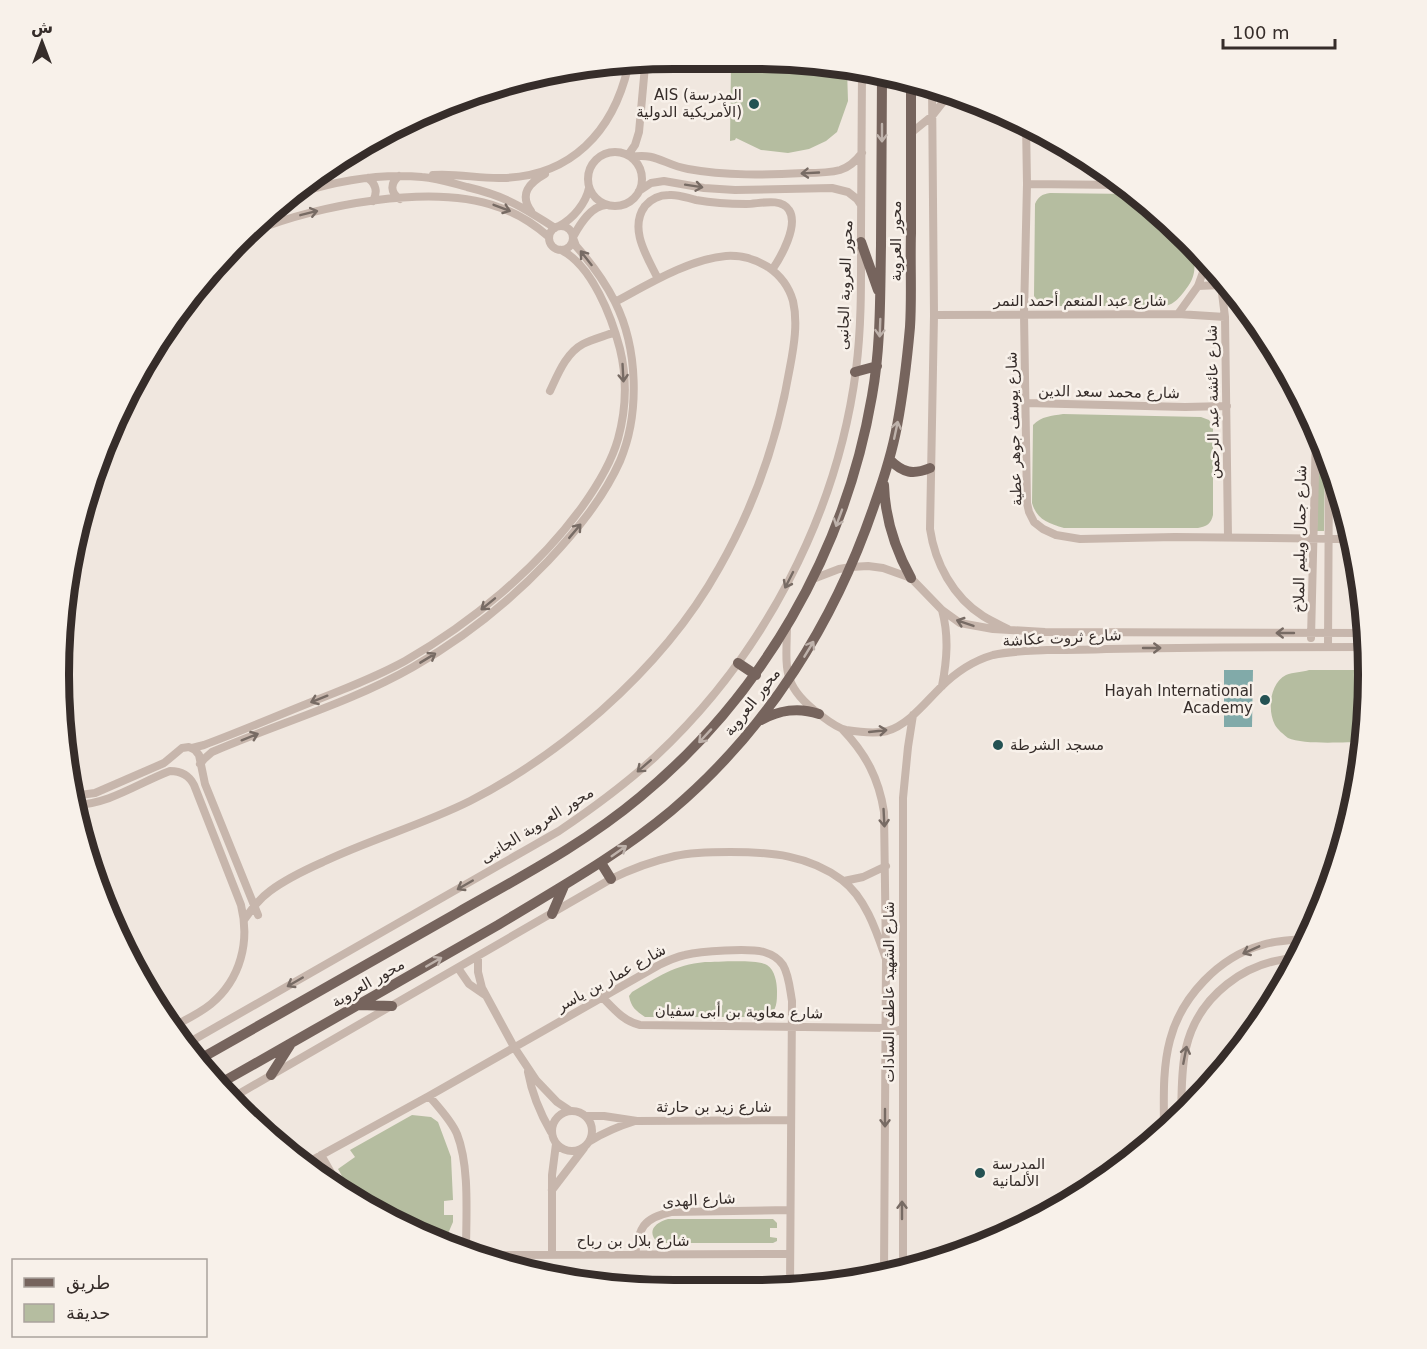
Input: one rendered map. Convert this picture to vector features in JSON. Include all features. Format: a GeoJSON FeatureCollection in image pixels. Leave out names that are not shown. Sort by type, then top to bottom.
{"type":"FeatureCollection","features":[{"type":"Feature","properties":{"kind":"main road","name":"محور العروبة"},"geometry":{"type":"LineString","coordinates":[[205,1056],[579,843],[668,773],[695,747],[756,675],[787,627],[813,579],[838,520],[866,429],[877,366],[882,84]]}},
{"type":"Feature","properties":{"kind":"main road","name":"محور العروبة"},"geometry":{"type":"LineString","coordinates":[[225,1081],[564,885],[638,838],[705,780],[736,748],[789,680],[824,623],[851,567],[890,460],[902,393],[910,324],[911,91]]}},
{"type":"Feature","properties":{"kind":"main road"},"geometry":{"type":"LineString","coordinates":[[861,242],[880,297]]}},
{"type":"Feature","properties":{"kind":"main road"},"geometry":{"type":"LineString","coordinates":[[855,372],[877,366]]}},
{"type":"Feature","properties":{"kind":"main road"},"geometry":{"type":"LineString","coordinates":[[890,460],[898,468],[908,472],[920,472],[930,468]]}},
{"type":"Feature","properties":{"kind":"main road"},"geometry":{"type":"LineString","coordinates":[[884,477],[891,530],[896,547],[911,578]]}},
{"type":"Feature","properties":{"kind":"main road"},"geometry":{"type":"LineString","coordinates":[[738,663],[756,675]]}},
{"type":"Feature","properties":{"kind":"main road"},"geometry":{"type":"LineString","coordinates":[[758,721],[781,711],[807,710],[819,714]]}},
{"type":"Feature","properties":{"kind":"main road"},"geometry":{"type":"LineString","coordinates":[[601,863],[611,879]]}},
{"type":"Feature","properties":{"kind":"main road"},"geometry":{"type":"LineString","coordinates":[[552,914],[564,885]]}},
{"type":"Feature","properties":{"kind":"main road"},"geometry":{"type":"LineString","coordinates":[[359,1005],[392,1006]]}},
{"type":"Feature","properties":{"kind":"main road"},"geometry":{"type":"LineString","coordinates":[[271,1075],[292,1043]]}},
{"type":"Feature","properties":{"kind":"street"},"geometry":{"type":"LineString","coordinates":[[629,156],[639,132],[645,70]]}},
{"type":"Feature","properties":{"kind":"street"},"geometry":{"type":"LineString","coordinates":[[533,214],[526,198],[528,187],[537,178],[584,148],[602,128],[620,93],[627,71]]}},
{"type":"Feature","properties":{"kind":"street","name":"محور العروبة الجانبى"},"geometry":{"type":"LineString","coordinates":[[192,1041],[559,831],[593,808],[648,763],[685,727],[738,663],[760,631],[800,559],[829,485],[849,410],[861,308],[862,79]]}},
{"type":"Feature","properties":{"kind":"street"},"geometry":{"type":"LineString","coordinates":[[932,97],[934,315],[930,468],[932,544],[947,578],[969,605],[1008,629]]}},
{"type":"Feature","properties":{"kind":"street"},"geometry":{"type":"LineString","coordinates":[[911,133],[932,116],[945,101]]}},
{"type":"Feature","properties":{"kind":"street","name":"شارع يوسف جوهر عطية"},"geometry":{"type":"LineString","coordinates":[[1026,134],[1024,314],[1027,503],[1034,522],[1056,535],[1080,539],[1228,537],[1342,539]]}},
{"type":"Feature","properties":{"kind":"street"},"geometry":{"type":"LineString","coordinates":[[549,237],[551,232],[567,221],[583,203],[589,188],[588,174],[591,167],[600,156],[614,152],[629,156],[651,156],[675,166],[694,170],[788,174],[838,170],[854,163],[862,153]]}},
{"type":"Feature","properties":{"kind":"street"},"geometry":{"type":"LineString","coordinates":[[629,156],[640,170],[642,181],[639,191]]}},
{"type":"Feature","properties":{"kind":"street"},"geometry":{"type":"LineString","coordinates":[[318,186],[399,176],[444,175],[511,178],[555,167]]}},
{"type":"Feature","properties":{"kind":"street"},"geometry":{"type":"LineString","coordinates":[[399,176],[393,182],[392,190],[400,198]]}},
{"type":"Feature","properties":{"kind":"street"},"geometry":{"type":"LineString","coordinates":[[200,765],[212,752],[363,692],[413,667],[466,634],[516,594],[576,530],[604,490],[620,461],[629,431],[633,400],[633,370],[623,343],[615,302],[600,277],[576,246],[568,229],[557,227],[498,196],[455,183],[423,177]]}},
{"type":"Feature","properties":{"kind":"street"},"geometry":{"type":"LineString","coordinates":[[368,178],[374,183],[376,190],[373,201]]}},
{"type":"Feature","properties":{"kind":"street"},"geometry":{"type":"LineString","coordinates":[[561,250],[570,246],[580,224],[596,208],[603,205],[623,205],[651,183],[664,181],[727,190],[832,188],[848,192],[861,205]]}},
{"type":"Feature","properties":{"kind":"street"},"geometry":{"type":"LineString","coordinates":[[1027,184],[1108,185]]}},
{"type":"Feature","properties":{"kind":"street"},"geometry":{"type":"LineString","coordinates":[[589,188],[598,200],[607,205]]}},
{"type":"Feature","properties":{"kind":"street"},"geometry":{"type":"LineString","coordinates":[[658,279],[640,241],[639,224],[642,212],[648,204],[656,198],[668,195],[719,203],[775,202],[785,206],[792,215],[790,231],[782,255],[772,270]]}},
{"type":"Feature","properties":{"kind":"street"},"geometry":{"type":"LineString","coordinates":[[81,794],[101,791],[164,763],[182,748],[204,746],[343,690],[404,661],[461,624],[509,586],[548,550],[566,529],[600,480],[618,440],[624,403],[623,343],[615,332],[607,309],[593,282],[574,258],[552,247],[549,237],[520,217],[486,203],[462,199],[400,198],[337,207],[298,216],[267,227]]}},
{"type":"Feature","properties":{"kind":"street"},"geometry":{"type":"LineString","coordinates":[[244,920],[255,905],[271,891],[312,867],[463,804],[503,783],[564,742],[601,711],[652,660],[676,632],[718,570],[749,509],[780,418],[795,326],[795,312],[788,289],[772,270],[754,259],[726,256],[695,264],[658,279],[615,302]]}},
{"type":"Feature","properties":{"kind":"street"},"geometry":{"type":"LineString","coordinates":[[1178,314],[1198,286],[1204,270]]}},
{"type":"Feature","properties":{"kind":"street"},"geometry":{"type":"LineString","coordinates":[[1198,286],[1216,285]]}},
{"type":"Feature","properties":{"kind":"street","name":"شارع عائشة عبد الرحمن"},"geometry":{"type":"LineString","coordinates":[[1222,292],[1225,316],[1228,537]]}},
{"type":"Feature","properties":{"kind":"street","name":"شارع عبد المنعم أحمد النمر"},"geometry":{"type":"LineString","coordinates":[[934,315],[1178,314],[1225,316]]}},
{"type":"Feature","properties":{"kind":"street"},"geometry":{"type":"LineString","coordinates":[[550,391],[572,352],[583,344],[615,332]]}},
{"type":"Feature","properties":{"kind":"street","name":"شارع محمد سعد الدين"},"geometry":{"type":"LineString","coordinates":[[1026,403],[1227,406]]}},
{"type":"Feature","properties":{"kind":"street","name":"شارع جمال ويليم الملاخ"},"geometry":{"type":"LineString","coordinates":[[1311,647],[1316,453]]}},
{"type":"Feature","properties":{"kind":"street","name":"شارع جمال ويليم الملاخ"},"geometry":{"type":"LineString","coordinates":[[1328,647],[1329,489]]}},
{"type":"Feature","properties":{"kind":"street","name":"شارع ثروت عكاشة"},"geometry":{"type":"LineString","coordinates":[[813,579],[851,567],[883,568],[911,578],[942,610],[960,623],[978,627],[1045,632],[1357,633]]}},
{"type":"Feature","properties":{"kind":"street"},"geometry":{"type":"LineString","coordinates":[[509,586],[516,594]]}},
{"type":"Feature","properties":{"kind":"street"},"geometry":{"type":"LineString","coordinates":[[942,610],[947,654],[942,686]]}},
{"type":"Feature","properties":{"kind":"street"},"geometry":{"type":"LineString","coordinates":[[787,627],[786,661],[789,680]]}},
{"type":"Feature","properties":{"kind":"street","name":"شارع ثروت عكاشة"},"geometry":{"type":"LineString","coordinates":[[789,680],[801,700],[819,714],[843,729],[872,732],[887,730],[913,715],[965,667],[977,660],[1009,652],[1357,647]]}},
{"type":"Feature","properties":{"kind":"street","name":"شارع الشهيد عاطف السادات"},"geometry":{"type":"LineString","coordinates":[[903,1260],[903,798],[913,715]]}},
{"type":"Feature","properties":{"kind":"street","name":"شارع الشهيد عاطف السادات"},"geometry":{"type":"LineString","coordinates":[[843,729],[863,753],[877,781],[884,812],[886,866],[884,1265]]}},
{"type":"Feature","properties":{"kind":"street"},"geometry":{"type":"LineString","coordinates":[[192,748],[199,755],[205,784],[258,915]]}},
{"type":"Feature","properties":{"kind":"street"},"geometry":{"type":"LineString","coordinates":[[84,804],[108,799],[170,771],[182,772],[194,785],[242,904],[245,934],[243,951],[231,981],[211,1004],[179,1023]]}},
{"type":"Feature","properties":{"kind":"street","name":"شارع الشهيد عاطف السادات"},"geometry":{"type":"LineString","coordinates":[[611,879],[652,862],[678,855],[754,852],[799,858],[844,881],[872,920],[886,959]]}},
{"type":"Feature","properties":{"kind":"street"},"geometry":{"type":"LineString","coordinates":[[844,881],[857,879],[886,866]]}},
{"type":"Feature","properties":{"kind":"street"},"geometry":{"type":"LineString","coordinates":[[238,1094],[611,879]]}},
{"type":"Feature","properties":{"kind":"street"},"geometry":{"type":"LineString","coordinates":[[1164,1118],[1166,1060],[1170,1040],[1180,1013],[1192,995],[1209,976],[1250,949],[1297,940]]}},
{"type":"Feature","properties":{"kind":"street","name":"شارع عمار بن ياسر"},"geometry":{"type":"LineString","coordinates":[[312,1160],[429,1096],[658,964],[687,954],[761,951],[773,956],[783,965],[790,985],[792,1026],[790,1279]]}},
{"type":"Feature","properties":{"kind":"street"},"geometry":{"type":"LineString","coordinates":[[478,957],[478,972],[486,995],[528,1069],[546,1092],[569,1110],[581,1112],[592,1126],[592,1137],[580,1150],[564,1150],[552,1138],[552,1126],[556,1118],[569,1110]]}},
{"type":"Feature","properties":{"kind":"street"},"geometry":{"type":"LineString","coordinates":[[1181,1103],[1186,1046],[1198,1017],[1206,1006],[1221,990],[1248,970],[1287,958]]}},
{"type":"Feature","properties":{"kind":"street"},"geometry":{"type":"LineString","coordinates":[[458,968],[469,984],[486,995]]}},
{"type":"Feature","properties":{"kind":"street","name":"شارع معاوية بن أبى سفيان"},"geometry":{"type":"LineString","coordinates":[[602,997],[631,1023],[640,1024],[886,1028],[894,1032],[903,1029]]}},
{"type":"Feature","properties":{"kind":"street"},"geometry":{"type":"LineString","coordinates":[[886,1044],[894,1042],[903,1045]]}},
{"type":"Feature","properties":{"kind":"street"},"geometry":{"type":"LineString","coordinates":[[528,1069],[534,1095],[551,1132]]}},
{"type":"Feature","properties":{"kind":"street"},"geometry":{"type":"LineString","coordinates":[[429,1096],[450,1121],[460,1142],[465,1176],[466,1243]]}},
{"type":"Feature","properties":{"kind":"street","name":"شارع زيد بن حارثة"},"geometry":{"type":"LineString","coordinates":[[586,1116],[637,1121],[791,1120]]}},
{"type":"Feature","properties":{"kind":"street","name":"شارع زيد بن حارثة"},"geometry":{"type":"LineString","coordinates":[[552,1191],[587,1144],[604,1132],[637,1121]]}},
{"type":"Feature","properties":{"kind":"street"},"geometry":{"type":"LineString","coordinates":[[552,1254],[552,1175],[556,1144]]}},
{"type":"Feature","properties":{"kind":"street"},"geometry":{"type":"LineString","coordinates":[[321,1155],[331,1173]]}},
{"type":"Feature","properties":{"kind":"street","name":"شارع الهدى"},"geometry":{"type":"LineString","coordinates":[[635,1254],[641,1229],[646,1222],[657,1215],[671,1212],[790,1210]]}},
{"type":"Feature","properties":{"kind":"street","name":"شارع بلال بن رباح"},"geometry":{"type":"LineString","coordinates":[[503,1255],[790,1254]]}},
{"type":"Feature","properties":{"kind":"green space"},"geometry":{"type":"Polygon","coordinates":[[[731,69],[792,70],[847,77],[848,101],[837,132],[826,141],[809,149],[788,153],[761,150],[736,138],[730,141],[731,69]]]}},
{"type":"Feature","properties":{"kind":"green space"},"geometry":{"type":"Polygon","coordinates":[[[1045,194],[1121,194],[1152,219],[1193,259],[1192,278],[1186,289],[1174,302],[1165,306],[1051,306],[1039,302],[1034,296],[1035,204],[1037,199],[1045,194]]]}},
{"type":"Feature","properties":{"kind":"green space"},"geometry":{"type":"Polygon","coordinates":[[[1063,414],[1201,417],[1209,420],[1213,426],[1213,515],[1210,523],[1198,528],[1064,528],[1044,520],[1034,509],[1032,503],[1033,425],[1043,418],[1063,414]]]}},
{"type":"Feature","properties":{"kind":"green space"},"geometry":{"type":"Polygon","coordinates":[[[1319,460],[1325,477],[1324,531],[1317,531],[1319,460]]]}},
{"type":"Feature","properties":{"kind":"green space"},"geometry":{"type":"Polygon","coordinates":[[[1309,670],[1358,670],[1354,742],[1295,740],[1288,738],[1276,727],[1271,712],[1273,690],[1281,679],[1292,673],[1309,670]]]}},
{"type":"Feature","properties":{"kind":"green space"},"geometry":{"type":"Polygon","coordinates":[[[746,961],[762,963],[770,967],[777,984],[777,1002],[773,1012],[768,1017],[645,1017],[633,1006],[629,996],[632,992],[675,969],[705,962],[746,961]]]}},
{"type":"Feature","properties":{"kind":"green space"},"geometry":{"type":"Polygon","coordinates":[[[412,1115],[431,1117],[438,1122],[451,1157],[453,1200],[444,1201],[444,1215],[453,1215],[453,1222],[447,1236],[407,1218],[346,1183],[338,1169],[355,1157],[350,1150],[412,1115]]]}},
{"type":"Feature","properties":{"kind":"green space"},"geometry":{"type":"Polygon","coordinates":[[[668,1219],[773,1219],[777,1223],[777,1228],[770,1228],[770,1237],[777,1238],[777,1241],[773,1243],[658,1243],[652,1231],[656,1225],[668,1219]]]}},
{"type":"Feature","properties":{"kind":"water"},"geometry":{"type":"Polygon","coordinates":[[[1224,670],[1253,670],[1252,727],[1224,727],[1224,670]]]}},
{"type":"Feature","properties":{"kind":"place","name":"AIS (المدرسة الأمريكية الدولية)"},"geometry":{"type":"Point","coordinates":[754,104]}},
{"type":"Feature","properties":{"kind":"place","name":"Hayah International Academy"},"geometry":{"type":"Point","coordinates":[1265,700]}},
{"type":"Feature","properties":{"kind":"place","name":"مسجد الشرطة"},"geometry":{"type":"Point","coordinates":[998,745]}},
{"type":"Feature","properties":{"kind":"place","name":"المدرسة الألمانية"},"geometry":{"type":"Point","coordinates":[980,1173]}}]}
